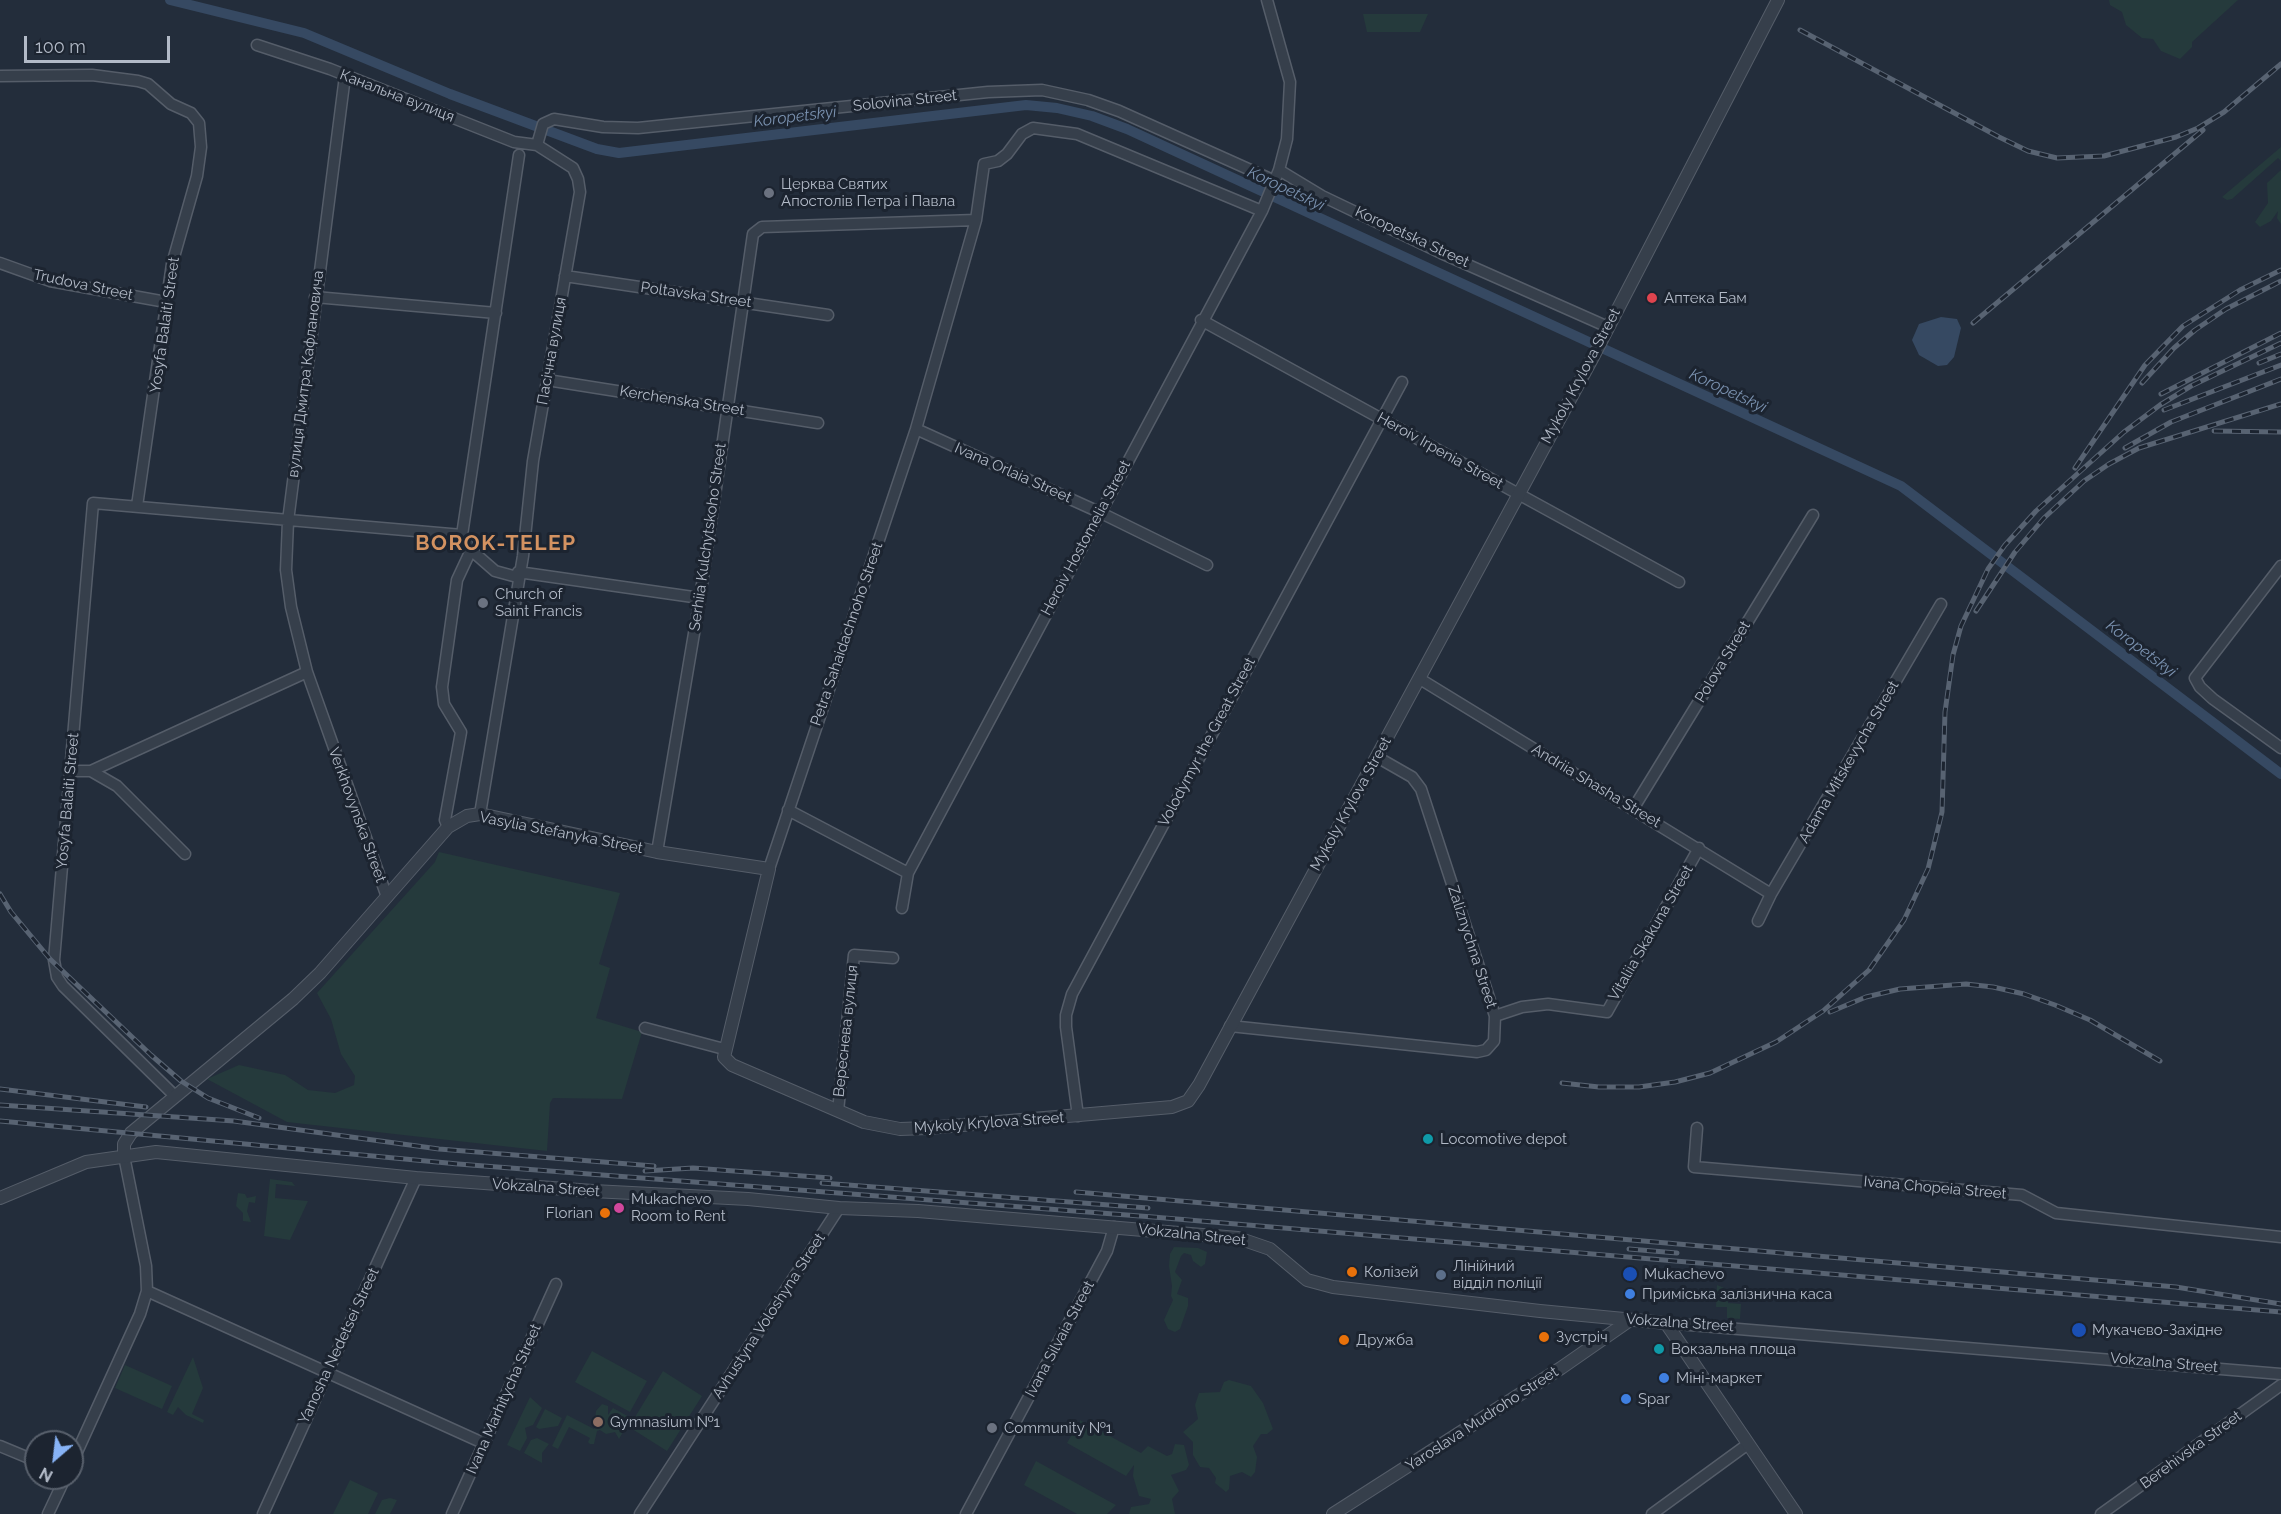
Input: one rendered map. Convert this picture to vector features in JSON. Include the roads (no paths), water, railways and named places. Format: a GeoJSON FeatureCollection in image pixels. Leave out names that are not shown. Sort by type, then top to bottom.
{"type":"FeatureCollection","features":[{"type":"Feature","properties":{"kind":"street"},"geometry":{"type":"LineString","coordinates":[[1267,0],[1288,68],[1290,82],[1287,139],[1275,180]]}},
{"type":"Feature","properties":{"kind":"street","name":"Mykoly Krylova Street"},"geometry":{"type":"LineString","coordinates":[[724,1049],[724,1057],[732,1065],[864,1122],[900,1129],[1172,1107],[1188,1101],[1420,679],[1593,357],[1778,0]]}},
{"type":"Feature","properties":{"kind":"street","name":"Канальна вулиця"},"geometry":{"type":"LineString","coordinates":[[257,45],[282,51],[514,142],[538,140]]}},
{"type":"Feature","properties":{"kind":"street","name":"Yosyfa Balaiti Street"},"geometry":{"type":"LineString","coordinates":[[0,76],[110,76],[148,84],[171,104],[197,118],[201,147],[197,176],[172,264],[137,506]]}},
{"type":"Feature","properties":{"kind":"street","name":"вулиця Дмитра Кафлановича"},"geometry":{"type":"LineString","coordinates":[[307,672],[291,607],[286,570],[288,521],[345,76]]}},
{"type":"Feature","properties":{"kind":"street","name":"Solovina Street"},"geometry":{"type":"LineString","coordinates":[[538,140],[543,124],[549,120],[562,118],[603,127],[638,128],[976,93],[1042,90],[1088,100],[1119,111],[1275,180]]}},
{"type":"Feature","properties":{"kind":"street","name":"Petra Sahaidachnoho Street"},"geometry":{"type":"LineString","coordinates":[[724,1049],[769,869],[916,429],[976,220],[984,164],[998,161],[1007,154],[1022,134],[1033,128],[1091,139],[1264,206]]}},
{"type":"Feature","properties":{"kind":"street","name":"Пасічна вулиця"},"geometry":{"type":"LineString","coordinates":[[480,814],[518,575],[523,556],[533,461],[580,192],[573,168],[538,140]]}},
{"type":"Feature","properties":{"kind":"street"},"geometry":{"type":"LineString","coordinates":[[519,155],[462,535],[471,550],[495,571],[700,598]]}},
{"type":"Feature","properties":{"kind":"street","name":"Heroiv Hostomelia Street"},"geometry":{"type":"LineString","coordinates":[[902,908],[908,873],[1201,320],[1264,206],[1275,180]]}},
{"type":"Feature","properties":{"kind":"street","name":"Koropetska Street"},"geometry":{"type":"LineString","coordinates":[[1275,180],[1322,196],[1605,332]]}},
{"type":"Feature","properties":{"kind":"street","name":"Serhiia Kulchytskoho Street"},"geometry":{"type":"LineString","coordinates":[[657,852],[700,598],[750,240],[762,227],[976,220]]}},
{"type":"Feature","properties":{"kind":"street","name":"Trudova Street"},"geometry":{"type":"LineString","coordinates":[[0,263],[50,281],[166,302]]}},
{"type":"Feature","properties":{"kind":"street","name":"Poltavska Street"},"geometry":{"type":"LineString","coordinates":[[565,276],[828,315]]}},
{"type":"Feature","properties":{"kind":"street"},"geometry":{"type":"LineString","coordinates":[[315,297],[496,313]]}},
{"type":"Feature","properties":{"kind":"street","name":"Heroiv Irpenia Street"},"geometry":{"type":"LineString","coordinates":[[1201,320],[1679,582]]}},
{"type":"Feature","properties":{"kind":"street","name":"Kerchenska Street"},"geometry":{"type":"LineString","coordinates":[[547,380],[818,423]]}},
{"type":"Feature","properties":{"kind":"street","name":"Volodymyr the Great Street"},"geometry":{"type":"LineString","coordinates":[[1078,1116],[1066,1026],[1066,1015],[1072,994],[1402,382]]}},
{"type":"Feature","properties":{"kind":"street","name":"Ivana Orlaia Street"},"geometry":{"type":"LineString","coordinates":[[916,429],[1099,512],[1207,565]]}},
{"type":"Feature","properties":{"kind":"street","name":"Yosyfa Balaiti Street"},"geometry":{"type":"LineString","coordinates":[[175,1096],[80,1005],[57,977],[54,960],[93,503],[462,535]]}},
{"type":"Feature","properties":{"kind":"street","name":"Polova Street"},"geometry":{"type":"LineString","coordinates":[[1634,809],[1813,515]]}},
{"type":"Feature","properties":{"kind":"street"},"geometry":{"type":"LineString","coordinates":[[447,827],[445,819],[461,732],[444,704],[442,687],[457,580],[471,550]]}},
{"type":"Feature","properties":{"kind":"street"},"geometry":{"type":"LineString","coordinates":[[2281,566],[2195,678],[2200,687],[2213,699],[2281,748]]}},
{"type":"Feature","properties":{"kind":"street","name":"Adama Mitskevycha Street"},"geometry":{"type":"LineString","coordinates":[[1758,921],[1771,894],[1941,604]]}},
{"type":"Feature","properties":{"kind":"street"},"geometry":{"type":"LineString","coordinates":[[70,771],[91,771],[307,672]]}},
{"type":"Feature","properties":{"kind":"street","name":"Verkhovynska Street"},"geometry":{"type":"LineString","coordinates":[[124,1156],[124,1144],[131,1133],[293,999],[346,946],[387,897],[307,672]]}},
{"type":"Feature","properties":{"kind":"street","name":"Andriia Shasha Street"},"geometry":{"type":"LineString","coordinates":[[1420,679],[1771,894]]}},
{"type":"Feature","properties":{"kind":"street","name":"Zaliznychna Street"},"geometry":{"type":"LineString","coordinates":[[1230,1026],[1477,1052],[1486,1050],[1494,1041],[1494,1016],[1421,789],[1412,777],[1377,757]]}},
{"type":"Feature","properties":{"kind":"street"},"geometry":{"type":"LineString","coordinates":[[91,771],[117,786],[185,854]]}},
{"type":"Feature","properties":{"kind":"street"},"geometry":{"type":"LineString","coordinates":[[788,810],[908,873]]}},
{"type":"Feature","properties":{"kind":"street","name":"Vasylia Stefanyka Street"},"geometry":{"type":"LineString","coordinates":[[387,897],[422,853],[447,827],[467,816],[480,814],[657,852],[769,869]]}},
{"type":"Feature","properties":{"kind":"street","name":"Vitaliia Skakuna Street"},"geometry":{"type":"LineString","coordinates":[[1494,1016],[1522,1007],[1548,1004],[1607,1012],[1699,848]]}},
{"type":"Feature","properties":{"kind":"street","name":"Вереснева вулиця"},"geometry":{"type":"LineString","coordinates":[[838,1111],[854,955],[893,958]]}},
{"type":"Feature","properties":{"kind":"street"},"geometry":{"type":"LineString","coordinates":[[645,1028],[724,1049]]}},
{"type":"Feature","properties":{"kind":"street","name":"Ivana Chopeia Street"},"geometry":{"type":"LineString","coordinates":[[1697,1128],[1694,1167],[2022,1196],[2056,1213],[2281,1237]]}},
{"type":"Feature","properties":{"kind":"street","name":"Vokzalna Street"},"geometry":{"type":"LineString","coordinates":[[0,1198],[67,1169],[124,1156],[156,1152],[186,1154],[416,1178],[593,1191],[748,1199],[839,1208],[918,1211],[1249,1241],[1270,1249],[1307,1280],[1333,1287],[1630,1320],[1791,1331],[2281,1374]]}},
{"type":"Feature","properties":{"kind":"street"},"geometry":{"type":"LineString","coordinates":[[84,1437],[140,1314],[147,1291],[146,1266],[124,1156]]}},
{"type":"Feature","properties":{"kind":"street","name":"Yanosha Nedetsei Street"},"geometry":{"type":"LineString","coordinates":[[263,1514],[416,1178]]}},
{"type":"Feature","properties":{"kind":"street","name":"Avhustyna Voloshyna Street"},"geometry":{"type":"LineString","coordinates":[[640,1514],[839,1208]]}},
{"type":"Feature","properties":{"kind":"street","name":"Ivana Silvaia Street"},"geometry":{"type":"LineString","coordinates":[[966,1514],[1107,1251],[1114,1227]]}},
{"type":"Feature","properties":{"kind":"street","name":"Ivana Marhitycha Street"},"geometry":{"type":"LineString","coordinates":[[452,1514],[556,1284]]}},
{"type":"Feature","properties":{"kind":"street"},"geometry":{"type":"LineString","coordinates":[[147,1291],[483,1443]]}},
{"type":"Feature","properties":{"kind":"street","name":"Yaroslava Mudroho Street"},"geometry":{"type":"LineString","coordinates":[[1333,1514],[1561,1368],[1630,1320]]}},
{"type":"Feature","properties":{"kind":"street"},"geometry":{"type":"LineString","coordinates":[[1666,1323],[1797,1514]]}},
{"type":"Feature","properties":{"kind":"street","name":"Berehivska Street"},"geometry":{"type":"LineString","coordinates":[[2101,1514],[2281,1385]]}},
{"type":"Feature","properties":{"kind":"street"},"geometry":{"type":"LineString","coordinates":[[1652,1514],[1748,1444]]}},
{"type":"Feature","properties":{"kind":"street"},"geometry":{"type":"LineString","coordinates":[[0,1446],[24,1456]]}},
{"type":"Feature","properties":{"kind":"street"},"geometry":{"type":"LineString","coordinates":[[52,1513],[61,1490]]}},
{"type":"Feature","properties":{"kind":"water"},"geometry":{"type":"Polygon","coordinates":[[[1941,317],[1957,319],[1961,328],[1954,357],[1947,365],[1938,366],[1919,355],[1912,340],[1919,324],[1941,317]]]}},
{"type":"Feature","properties":{"kind":"waterway","name":"Koropetskyi"},"geometry":{"type":"LineString","coordinates":[[170,0],[304,33],[450,94],[597,149],[619,153],[1026,105],[1057,108],[1092,116],[1127,129],[1901,486],[2281,774]]}},
{"type":"Feature","properties":{"kind":"railway"},"geometry":{"type":"LineString","coordinates":[[1800,30],[1999,137],[2028,151],[2057,158],[2104,156],[2176,137],[2198,128],[2224,112],[2281,64]]}},
{"type":"Feature","properties":{"kind":"railway"},"geometry":{"type":"LineString","coordinates":[[1973,323],[2203,130]]}},
{"type":"Feature","properties":{"kind":"railway"},"geometry":{"type":"LineString","coordinates":[[2075,468],[2145,365],[2183,326],[2240,290],[2281,270]]}},
{"type":"Feature","properties":{"kind":"railway"},"geometry":{"type":"LineString","coordinates":[[2142,383],[2174,348],[2195,330],[2226,309],[2281,281]]}},
{"type":"Feature","properties":{"kind":"railway"},"geometry":{"type":"LineString","coordinates":[[2161,394],[2281,333]]}},
{"type":"Feature","properties":{"kind":"railway"},"geometry":{"type":"LineString","coordinates":[[1562,1083],[1599,1087],[1639,1087],[1675,1082],[1710,1073],[1776,1042],[1823,1011],[1869,970],[1904,920],[1928,869],[1942,812],[1945,712],[1953,655],[1961,626],[1988,569],[2005,545],[2036,511],[2124,432],[2160,405],[2191,386],[2281,343]]}},
{"type":"Feature","properties":{"kind":"railway"},"geometry":{"type":"LineString","coordinates":[[2259,363],[2281,354]]}},
{"type":"Feature","properties":{"kind":"railway"},"geometry":{"type":"LineString","coordinates":[[2164,410],[2281,365]]}},
{"type":"Feature","properties":{"kind":"railway"},"geometry":{"type":"LineString","coordinates":[[2125,448],[2171,422],[2281,379]]}},
{"type":"Feature","properties":{"kind":"railway"},"geometry":{"type":"LineString","coordinates":[[1976,611],[2015,552],[2044,518],[2084,481],[2109,464],[2139,448],[2281,404]]}},
{"type":"Feature","properties":{"kind":"railway"},"geometry":{"type":"LineString","coordinates":[[2214,431],[2281,432]]}},
{"type":"Feature","properties":{"kind":"railway"},"geometry":{"type":"LineString","coordinates":[[0,894],[11,912],[50,959],[181,1081],[208,1098],[259,1118]]}},
{"type":"Feature","properties":{"kind":"railway"},"geometry":{"type":"LineString","coordinates":[[1830,1012],[1866,997],[1900,989],[1966,984],[1993,987],[2024,994],[2090,1020],[2160,1061]]}},
{"type":"Feature","properties":{"kind":"railway"},"geometry":{"type":"LineString","coordinates":[[0,1089],[146,1107]]}},
{"type":"Feature","properties":{"kind":"railway"},"geometry":{"type":"LineString","coordinates":[[0,1105],[234,1121],[439,1149],[654,1166]]}},
{"type":"Feature","properties":{"kind":"railway"},"geometry":{"type":"LineString","coordinates":[[0,1121],[458,1164],[1153,1217],[2281,1312]]}},
{"type":"Feature","properties":{"kind":"railway"},"geometry":{"type":"LineString","coordinates":[[645,1171],[693,1168],[830,1178]]}},
{"type":"Feature","properties":{"kind":"railway"},"geometry":{"type":"LineString","coordinates":[[822,1183],[1148,1208]]}},
{"type":"Feature","properties":{"kind":"railway"},"geometry":{"type":"LineString","coordinates":[[1076,1192],[2176,1287],[2281,1304]]}},
{"type":"Feature","properties":{"kind":"railway"},"geometry":{"type":"LineString","coordinates":[[1629,1249],[1677,1253]]}},
{"type":"Feature","properties":{"kind":"place","name":"Церква Святих Апостолів Петра і Павла"},"geometry":{"type":"Point","coordinates":[769,193]}},
{"type":"Feature","properties":{"kind":"place","name":"Аптека Бам"},"geometry":{"type":"Point","coordinates":[1652,298]}},
{"type":"Feature","properties":{"kind":"place","name":"Church of Saint Francis"},"geometry":{"type":"Point","coordinates":[483,603]}},
{"type":"Feature","properties":{"kind":"place","name":"Locomotive depot"},"geometry":{"type":"Point","coordinates":[1428,1139]}},
{"type":"Feature","properties":{"kind":"place","name":"Mukachevo Room to Rent"},"geometry":{"type":"Point","coordinates":[619,1208]}},
{"type":"Feature","properties":{"kind":"place","name":"Florian"},"geometry":{"type":"Point","coordinates":[605,1213]}},
{"type":"Feature","properties":{"kind":"place","name":"Колізей"},"geometry":{"type":"Point","coordinates":[1352,1272]}},
{"type":"Feature","properties":{"kind":"place","name":"Mukachevo"},"geometry":{"type":"Point","coordinates":[1630,1274]}},
{"type":"Feature","properties":{"kind":"place","name":"Лінійний відділ поліції"},"geometry":{"type":"Point","coordinates":[1441,1275]}},
{"type":"Feature","properties":{"kind":"place","name":"Приміська залізнична каса"},"geometry":{"type":"Point","coordinates":[1630,1294]}},
{"type":"Feature","properties":{"kind":"place","name":"Мукачево-Західне"},"geometry":{"type":"Point","coordinates":[2079,1330]}},
{"type":"Feature","properties":{"kind":"place","name":"Зустріч"},"geometry":{"type":"Point","coordinates":[1544,1337]}},
{"type":"Feature","properties":{"kind":"place","name":"Дружба"},"geometry":{"type":"Point","coordinates":[1344,1340]}},
{"type":"Feature","properties":{"kind":"place","name":"Вокзальна площа"},"geometry":{"type":"Point","coordinates":[1659,1349]}},
{"type":"Feature","properties":{"kind":"place","name":"Міні-маркет"},"geometry":{"type":"Point","coordinates":[1664,1378]}},
{"type":"Feature","properties":{"kind":"place","name":"Spar"},"geometry":{"type":"Point","coordinates":[1626,1399]}},
{"type":"Feature","properties":{"kind":"place","name":"Gymnasium №1"},"geometry":{"type":"Point","coordinates":[598,1422]}},
{"type":"Feature","properties":{"kind":"place","name":"Community №1"},"geometry":{"type":"Point","coordinates":[992,1428]}},
{"type":"Feature","properties":{"kind":"district","name":"BOROK-TELEP"},"geometry":{"type":"Point","coordinates":[496,544]}}]}
